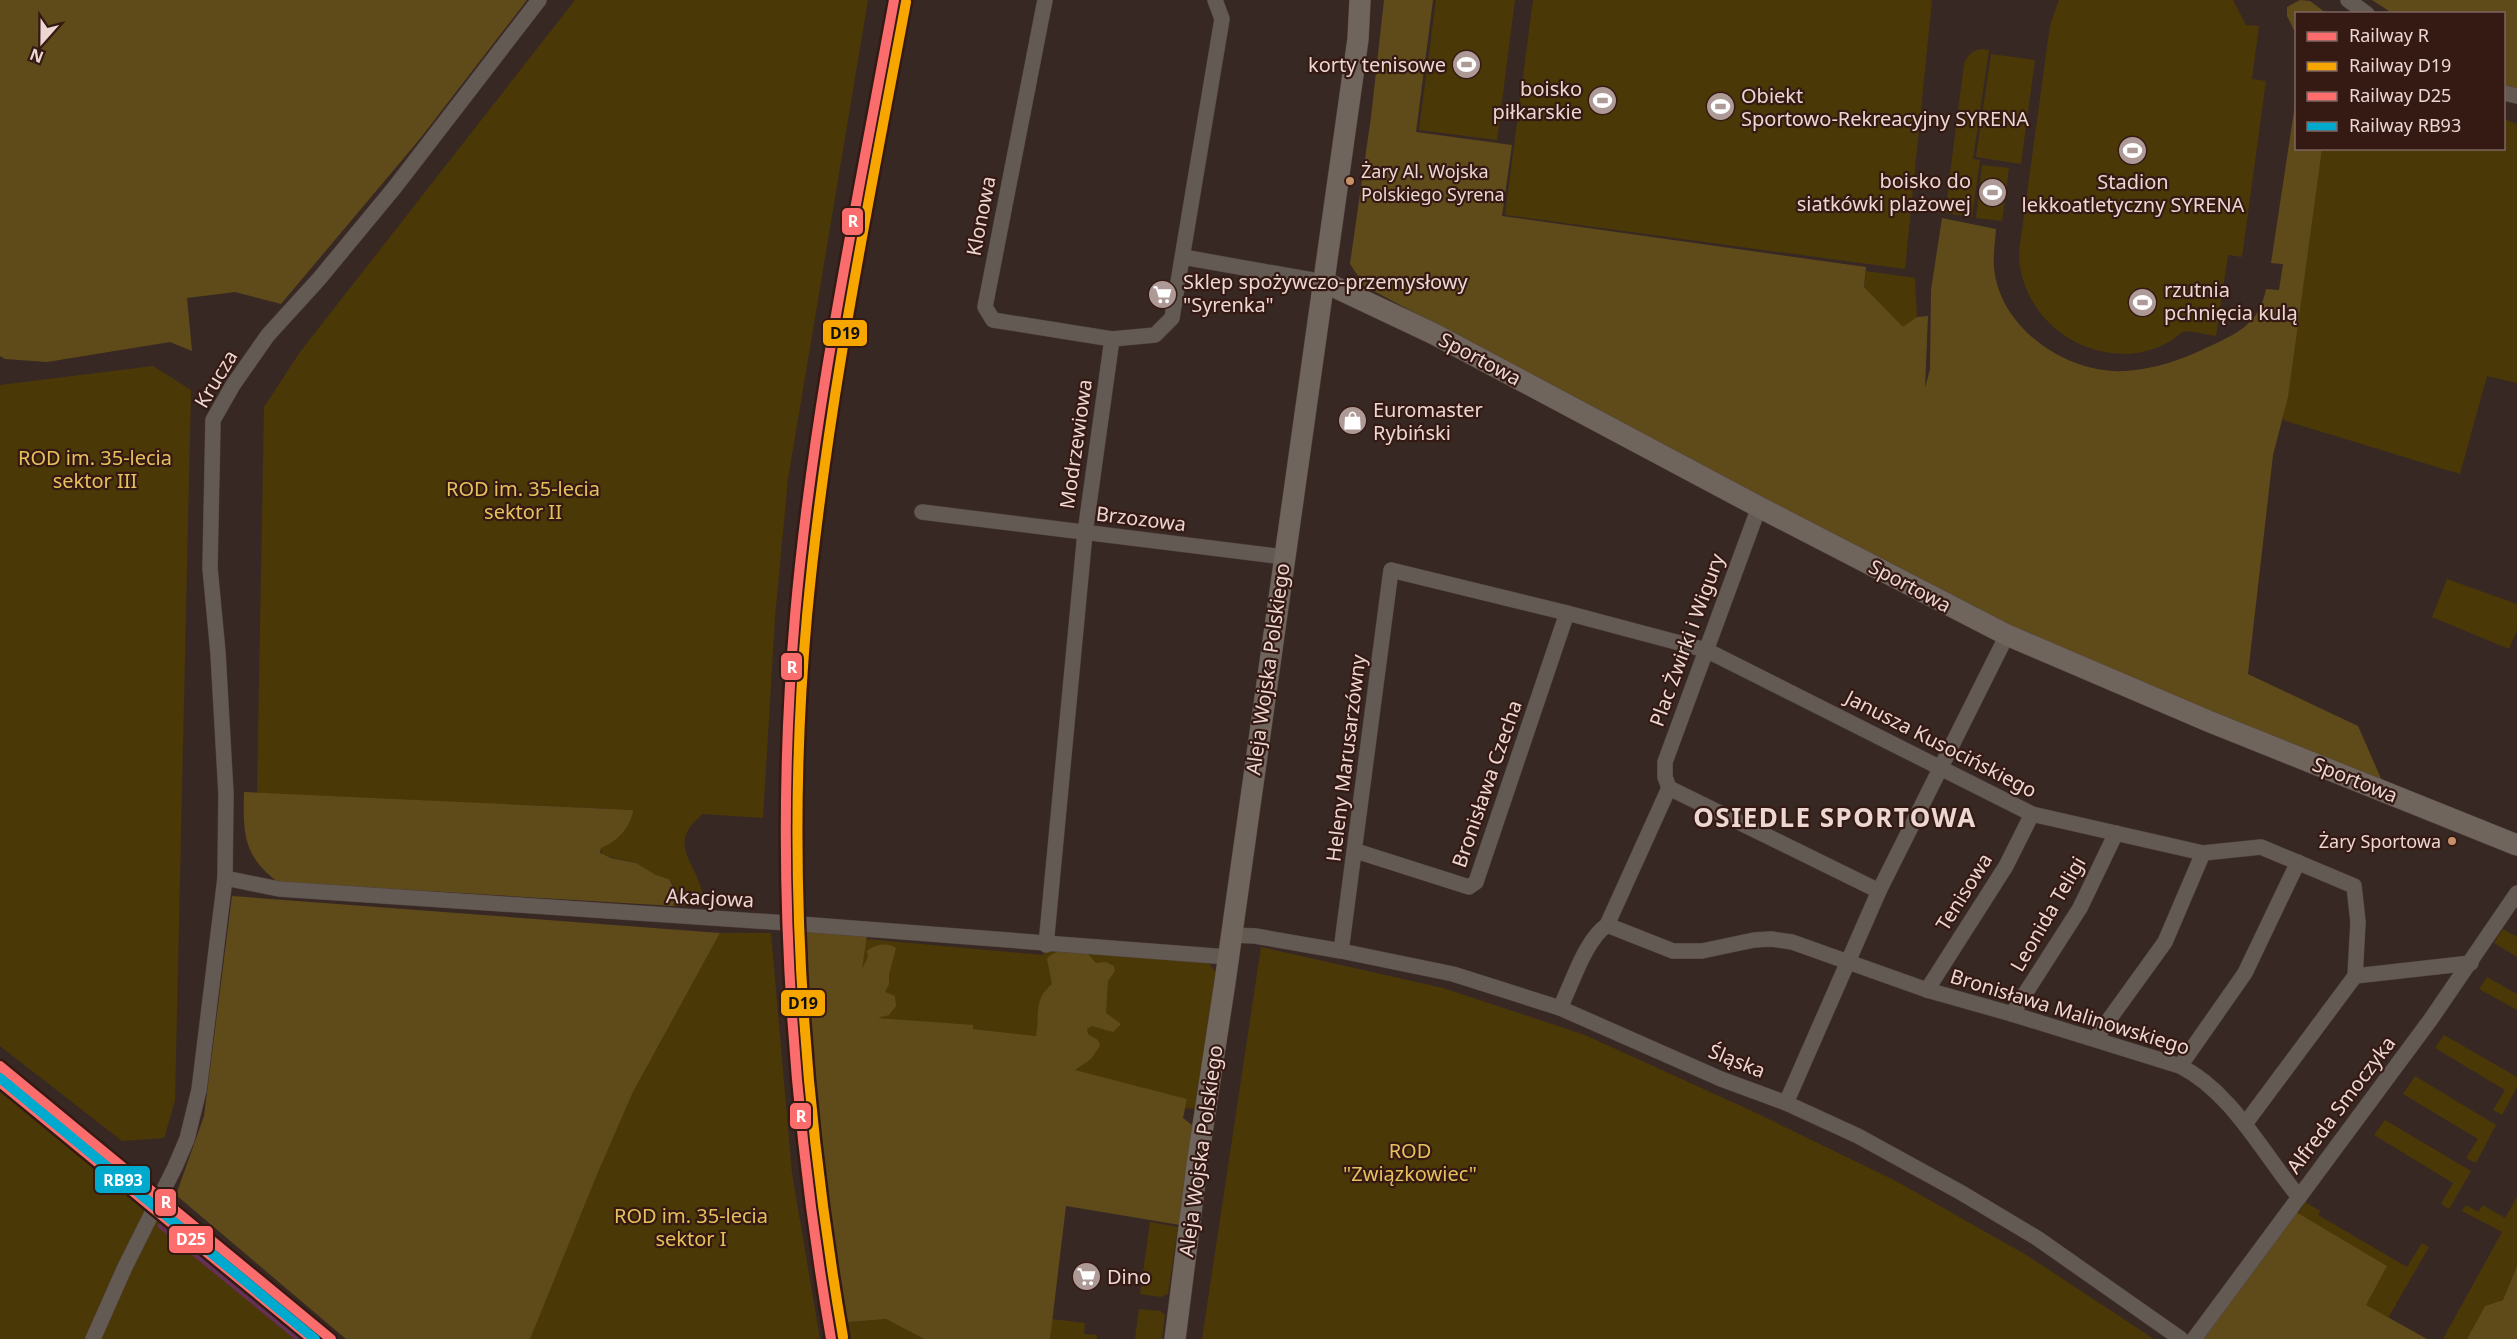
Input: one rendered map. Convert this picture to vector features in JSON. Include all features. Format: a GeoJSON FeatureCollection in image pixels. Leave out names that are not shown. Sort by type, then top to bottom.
{"type":"FeatureCollection","features":[{"type":"Feature","properties":{"kind":"street","name":"Krucza"},"geometry":{"type":"LineString","coordinates":[[93,1339],[125,1267],[176,1167],[187,1139],[199,1090],[225,878],[226,794],[218,653],[210,568],[213,420],[233,385],[268,335],[319,279],[395,187],[539,0]]}},
{"type":"Feature","properties":{"kind":"street","name":"Klonowa"},"geometry":{"type":"LineString","coordinates":[[1045,0],[985,307],[993,320],[1112,339]]}},
{"type":"Feature","properties":{"kind":"street"},"geometry":{"type":"LineString","coordinates":[[1112,339],[1155,335],[1172,318],[1222,19],[1215,0]]}},
{"type":"Feature","properties":{"kind":"street","name":"Aleja Wojska Polskiego"},"geometry":{"type":"LineString","coordinates":[[1175,1339],[1197,1165],[1358,39],[1360,0]]}},
{"type":"Feature","properties":{"kind":"street"},"geometry":{"type":"LineString","coordinates":[[2348,0],[2364,12]]}},
{"type":"Feature","properties":{"kind":"street"},"geometry":{"type":"LineString","coordinates":[[1183,257],[1324,282]]}},
{"type":"Feature","properties":{"kind":"street","name":"Sportowa"},"geometry":{"type":"LineString","coordinates":[[1324,282],[1434,334],[1759,507],[2007,635],[2219,725],[2517,845]]}},
{"type":"Feature","properties":{"kind":"street","name":"Modrzewiowa"},"geometry":{"type":"LineString","coordinates":[[1046,945],[1085,533],[1112,339]]}},
{"type":"Feature","properties":{"kind":"street","name":"Plac Żwirki i Wigury"},"geometry":{"type":"LineString","coordinates":[[1560,1008],[1591,942],[1607,925],[1669,788],[1665,777],[1665,762],[1759,507]]}},
{"type":"Feature","properties":{"kind":"street","name":"Brzozowa"},"geometry":{"type":"LineString","coordinates":[[922,512],[1284,557]]}},
{"type":"Feature","properties":{"kind":"street","name":"Janusza Kusocińskiego"},"geometry":{"type":"LineString","coordinates":[[1391,570],[1706,650],[2032,814],[2203,853],[2261,847],[2298,862],[2354,886],[2358,922],[2355,976]]}},
{"type":"Feature","properties":{"kind":"street","name":"Heleny Marusarzówny"},"geometry":{"type":"LineString","coordinates":[[1341,951],[1356,851],[1391,570]]}},
{"type":"Feature","properties":{"kind":"street","name":"Bronisława Czecha"},"geometry":{"type":"LineString","coordinates":[[1356,851],[1469,887],[1476,882],[1567,613]]}},
{"type":"Feature","properties":{"kind":"street"},"geometry":{"type":"LineString","coordinates":[[1786,1103],[1879,891],[2007,635]]}},
{"type":"Feature","properties":{"kind":"street"},"geometry":{"type":"LineString","coordinates":[[1669,788],[1879,891]]}},
{"type":"Feature","properties":{"kind":"street","name":"Tenisowa"},"geometry":{"type":"LineString","coordinates":[[1927,990],[2006,866],[2032,814]]}},
{"type":"Feature","properties":{"kind":"street","name":"Leonida Teligi"},"geometry":{"type":"LineString","coordinates":[[2012,1014],[2080,908],[2116,833]]}},
{"type":"Feature","properties":{"kind":"street"},"geometry":{"type":"LineString","coordinates":[[2095,1039],[2165,942],[2203,853]]}},
{"type":"Feature","properties":{"kind":"street"},"geometry":{"type":"LineString","coordinates":[[2180,1066],[2245,973],[2298,862]]}},
{"type":"Feature","properties":{"kind":"street","name":"Akacjowa"},"geometry":{"type":"LineString","coordinates":[[225,878],[279,889],[787,923],[1046,945],[1228,957]]}},
{"type":"Feature","properties":{"kind":"street","name":"Alfreda Smoczyka"},"geometry":{"type":"LineString","coordinates":[[2194,1339],[2471,963],[2517,893]]}},
{"type":"Feature","properties":{"kind":"street","name":"Bronisława Malinowskiego"},"geometry":{"type":"LineString","coordinates":[[1607,925],[1673,951],[1702,951],[1754,940],[1772,939],[1792,942],[1927,990],[2180,1066],[2197,1075],[2245,1124],[2299,1197]]}},
{"type":"Feature","properties":{"kind":"street","name":"Śląska"},"geometry":{"type":"LineString","coordinates":[[1231,935],[1255,936],[1341,951],[1453,974],[1560,1008],[1722,1079],[1786,1103],[1858,1136],[2037,1238],[2181,1339]]}},
{"type":"Feature","properties":{"kind":"street"},"geometry":{"type":"LineString","coordinates":[[2245,1124],[2355,976],[2471,963]]}},
{"type":"Feature","properties":{"kind":"green space","name":"ROD im. 35-lecia sektor II"},"geometry":{"type":"Polygon","coordinates":[[[575,0],[868,0],[788,479],[775,618],[763,818],[703,814],[691,826],[685,837],[685,848],[702,892],[703,906],[673,906],[676,892],[669,879],[656,875],[636,863],[602,855],[601,848],[616,839],[633,810],[257,793],[264,407],[300,352],[575,0]]]}},
{"type":"Feature","properties":{"kind":"green space","name":"korty tenisowe"},"geometry":{"type":"Polygon","coordinates":[[[1436,0],[1515,0],[1497,140],[1419,130],[1436,0]]]}},
{"type":"Feature","properties":{"kind":"green space","name":"Obiekt Sportowo-Rekreacyjny SYRENA"},"geometry":{"type":"Polygon","coordinates":[[[1533,0],[1932,0],[1905,269],[1505,215],[1533,0]]]}},
{"type":"Feature","properties":{"kind":"green space"},"geometry":{"type":"Polygon","coordinates":[[[2059,0],[2233,0],[2246,25],[2259,26],[2252,79],[2266,81],[2242,257],[2228,255],[2216,336],[2183,332],[2164,345],[2137,353],[2114,353],[2093,349],[2073,341],[2055,328],[2040,313],[2029,295],[2022,274],[2019,252],[2050,25],[2059,0]]]}},
{"type":"Feature","properties":{"kind":"green space"},"geometry":{"type":"Polygon","coordinates":[[[1981,49],[1989,50],[1973,159],[1980,160],[1972,217],[1945,213],[1964,64],[1970,54],[1981,49]]]}},
{"type":"Feature","properties":{"kind":"green space"},"geometry":{"type":"Polygon","coordinates":[[[1991,54],[2035,60],[2021,164],[1976,157],[1991,54]]]}},
{"type":"Feature","properties":{"kind":"green space"},"geometry":{"type":"Polygon","coordinates":[[[2505,119],[2517,124],[2517,383],[2487,376],[2460,474],[2283,420],[2322,150],[2505,150],[2505,119]]]}},
{"type":"Feature","properties":{"kind":"green space","name":"boisko do siatkówki plażowej"},"geometry":{"type":"Polygon","coordinates":[[[1982,165],[2009,168],[2002,221],[1976,218],[1982,165]]]}},
{"type":"Feature","properties":{"kind":"green space"},"geometry":{"type":"Polygon","coordinates":[[[1866,271],[1915,278],[1917,317],[1903,328],[1864,287],[1866,271]]]}},
{"type":"Feature","properties":{"kind":"green space","name":"ROD im. 35-lecia sektor III"},"geometry":{"type":"Polygon","coordinates":[[[153,366],[191,390],[175,1101],[164,1138],[122,1141],[0,1046],[0,385],[153,366]]]}},
{"type":"Feature","properties":{"kind":"green space"},"geometry":{"type":"Polygon","coordinates":[[[2447,579],[2517,604],[2517,630],[2509,649],[2432,617],[2447,579]]]}},
{"type":"Feature","properties":{"kind":"green space"},"geometry":{"type":"Polygon","coordinates":[[[2503,929],[2517,937],[2517,957],[2494,943],[2503,929]]]}},
{"type":"Feature","properties":{"kind":"green space","name":"ROD im. 35-lecia sektor I"},"geometry":{"type":"Polygon","coordinates":[[[720,933],[771,933],[792,1173],[820,1339],[529,1339],[579,1212],[633,1092],[720,933]]]}},
{"type":"Feature","properties":{"kind":"green space"},"geometry":{"type":"Polygon","coordinates":[[[866,939],[1043,955],[1044,950],[1208,962],[1217,974],[1200,1105],[1193,1109],[1185,1108],[1186,1099],[1074,1070],[1036,1036],[973,1029],[973,1026],[853,1016],[866,939]]]}},
{"type":"Feature","properties":{"kind":"green space","name":"ROD \"Związkowiec\""},"geometry":{"type":"Polygon","coordinates":[[[1261,947],[1443,988],[1585,1035],[1752,1111],[1896,1181],[2028,1256],[2154,1339],[1202,1339],[1261,947]]]}},
{"type":"Feature","properties":{"kind":"green space"},"geometry":{"type":"Polygon","coordinates":[[[2487,977],[2517,994],[2517,1010],[2479,989],[2487,977]]]}},
{"type":"Feature","properties":{"kind":"green space"},"geometry":{"type":"Polygon","coordinates":[[[2444,1035],[2517,1077],[2517,1087],[2502,1115],[2493,1110],[2505,1090],[2435,1048],[2444,1035]]]}},
{"type":"Feature","properties":{"kind":"green space"},"geometry":{"type":"Polygon","coordinates":[[[2415,1076],[2496,1125],[2476,1163],[2466,1158],[2478,1139],[2403,1094],[2415,1076]]]}},
{"type":"Feature","properties":{"kind":"green space"},"geometry":{"type":"Polygon","coordinates":[[[0,1087],[147,1208],[92,1339],[0,1339],[0,1087]]]}},
{"type":"Feature","properties":{"kind":"green space"},"geometry":{"type":"Polygon","coordinates":[[[2385,1120],[2471,1171],[2449,1209],[2441,1204],[2453,1183],[2374,1135],[2385,1120]]]}},
{"type":"Feature","properties":{"kind":"green space"},"geometry":{"type":"Polygon","coordinates":[[[2517,1197],[2517,1266],[2503,1300],[2485,1306],[2467,1339],[2443,1339],[2502,1232],[2462,1211],[2466,1205],[2478,1212],[2483,1205],[2505,1218],[2517,1197]]]}},
{"type":"Feature","properties":{"kind":"green space"},"geometry":{"type":"Polygon","coordinates":[[[2305,1202],[2320,1211],[2318,1215],[2407,1267],[2422,1243],[2429,1247],[2388,1318],[2365,1305],[2387,1266],[2298,1214],[2305,1202]]]}},
{"type":"Feature","properties":{"kind":"green space"},"geometry":{"type":"Polygon","coordinates":[[[155,1207],[310,1339],[95,1339],[155,1207]]]}},
{"type":"Feature","properties":{"kind":"green space"},"geometry":{"type":"Polygon","coordinates":[[[1150,1222],[1178,1227],[1168,1294],[1161,1297],[1140,1294],[1150,1222]]]}},
{"type":"Feature","properties":{"kind":"green space"},"geometry":{"type":"Polygon","coordinates":[[[1139,1309],[1160,1311],[1165,1315],[1162,1339],[1135,1339],[1139,1309]]]}},
{"type":"Feature","properties":{"kind":"green space"},"geometry":{"type":"Polygon","coordinates":[[[886,1319],[924,1339],[839,1339],[836,1323],[886,1319]]]}},
{"type":"Feature","properties":{"kind":"green space"},"geometry":{"type":"Polygon","coordinates":[[[1052,1319],[1085,1323],[1084,1334],[1097,1335],[1097,1339],[1050,1339],[1052,1319]]]}},
{"type":"Feature","properties":{"kind":"shaded area"},"geometry":{"type":"Polygon","coordinates":[[[0,0],[527,0],[419,140],[281,304],[235,292],[187,298],[192,351],[170,342],[47,362],[5,359],[0,356],[0,0]]]}},
{"type":"Feature","properties":{"kind":"shaded area"},"geometry":{"type":"Polygon","coordinates":[[[1384,0],[1433,0],[1416,132],[1512,145],[1502,216],[1866,267],[1864,287],[1903,327],[1917,317],[1928,316],[1925,388],[1930,369],[1931,290],[1942,218],[1996,229],[1995,275],[2001,296],[2012,314],[2043,346],[2082,365],[2104,370],[2125,371],[2157,366],[2198,352],[2246,326],[2258,311],[2266,289],[2279,290],[2283,264],[2271,263],[2295,105],[2295,150],[2322,150],[2288,397],[2273,455],[2248,674],[2358,726],[2383,783],[2037,640],[1897,571],[1357,282],[1358,276],[1350,264],[1371,117],[1384,0]]]}},
{"type":"Feature","properties":{"kind":"shaded area"},"geometry":{"type":"Polygon","coordinates":[[[2300,0],[2310,1],[2325,12],[2295,12],[2295,32],[2287,16],[2287,7],[2300,0]]]}},
{"type":"Feature","properties":{"kind":"shaded area"},"geometry":{"type":"Polygon","coordinates":[[[2372,0],[2517,0],[2517,93],[2505,89],[2505,12],[2390,12],[2372,0]]]}},
{"type":"Feature","properties":{"kind":"shaded area"},"geometry":{"type":"Polygon","coordinates":[[[244,792],[633,810],[622,833],[601,848],[600,853],[611,858],[636,863],[656,875],[669,879],[677,898],[673,906],[278,882],[258,863],[248,843],[244,820],[244,792]]]}},
{"type":"Feature","properties":{"kind":"shaded area"},"geometry":{"type":"Polygon","coordinates":[[[232,896],[720,933],[633,1092],[530,1339],[346,1339],[176,1195],[204,1116],[232,896]]]}},
{"type":"Feature","properties":{"kind":"shaded area"},"geometry":{"type":"Polygon","coordinates":[[[796,932],[867,935],[862,969],[868,957],[867,951],[870,949],[885,944],[896,948],[889,974],[889,984],[885,992],[895,996],[896,1006],[889,1015],[878,1018],[973,1025],[973,1029],[1036,1036],[1038,1008],[1042,996],[1052,984],[1047,959],[1051,955],[1061,952],[1088,954],[1096,963],[1106,962],[1114,966],[1115,971],[1108,981],[1106,1013],[1121,1024],[1113,1032],[1092,1026],[1087,1029],[1088,1034],[1098,1040],[1100,1046],[1091,1059],[1075,1070],[1187,1099],[1183,1118],[1192,1125],[1193,1131],[1180,1225],[1066,1206],[1050,1339],[924,1339],[886,1319],[836,1323],[817,1177],[796,932]]]}},
{"type":"Feature","properties":{"kind":"shaded area"},"geometry":{"type":"Polygon","coordinates":[[[2296,1212],[2387,1266],[2366,1305],[2427,1339],[2202,1339],[2296,1212]]]}},
{"type":"Feature","properties":{"kind":"shaded area"},"geometry":{"type":"Polygon","coordinates":[[[2517,1266],[2517,1339],[2467,1339],[2485,1306],[2503,1300],[2517,1266]]]}},
{"type":"Feature","properties":{"kind":"waterway"},"geometry":{"type":"LineString","coordinates":[[160,1226],[298,1339]]}},
{"type":"Feature","properties":{"kind":"rail line","name":"R"},"geometry":{"type":"LineString","coordinates":[[831,1339],[805,1159],[790,979],[786,888],[789,707],[803,538],[824,384],[894,0]]}},
{"type":"Feature","properties":{"kind":"rail line","name":"D19"},"geometry":{"type":"LineString","coordinates":[[843,1337],[817,1158],[801,978],[798,888],[801,707],[807,616],[825,462],[849,308],[906,2]]}},
{"type":"Feature","properties":{"kind":"rail line","name":"R"},"geometry":{"type":"LineString","coordinates":[[0,1066],[331,1339]]}},
{"type":"Feature","properties":{"kind":"rail line","name":"RB93"},"geometry":{"type":"LineString","coordinates":[[0,1078],[315,1339]]}},
{"type":"Feature","properties":{"kind":"rail line","name":"D25"},"geometry":{"type":"LineString","coordinates":[[0,1082],[312,1339]]}},
{"type":"Feature","properties":{"kind":"place","name":"korty tenisowe"},"geometry":{"type":"Point","coordinates":[1467,65]}},
{"type":"Feature","properties":{"kind":"place","name":"boisko piłkarskie"},"geometry":{"type":"Point","coordinates":[1603,100]}},
{"type":"Feature","properties":{"kind":"place","name":"Obiekt Sportowo-Rekreacyjny SYRENA"},"geometry":{"type":"Point","coordinates":[1720,107]}},
{"type":"Feature","properties":{"kind":"place","name":"Stadion lekkoatletyczny SYRENA"},"geometry":{"type":"Point","coordinates":[2133,151]}},
{"type":"Feature","properties":{"kind":"place","name":"Żary Al. Wojska Polskiego Syrena"},"geometry":{"type":"Point","coordinates":[1350,181]}},
{"type":"Feature","properties":{"kind":"place","name":"boisko do siatkówki plażowej"},"geometry":{"type":"Point","coordinates":[1992,193]}},
{"type":"Feature","properties":{"kind":"place","name":"Sklep spożywczo-przemysłowy \"Syrenka\""},"geometry":{"type":"Point","coordinates":[1162,294]}},
{"type":"Feature","properties":{"kind":"place","name":"rzutnia pchnięcia kulą"},"geometry":{"type":"Point","coordinates":[2143,302]}},
{"type":"Feature","properties":{"kind":"place","name":"Euromaster Rybiński"},"geometry":{"type":"Point","coordinates":[1352,421]}},
{"type":"Feature","properties":{"kind":"place","name":"Żary Sportowa"},"geometry":{"type":"Point","coordinates":[2452,841]}},
{"type":"Feature","properties":{"kind":"place","name":"Dino"},"geometry":{"type":"Point","coordinates":[1086,1277]}},
{"type":"Feature","properties":{"kind":"district","name":"OSIEDLE SPORTOWA"},"geometry":{"type":"Point","coordinates":[1835,818]}}]}
